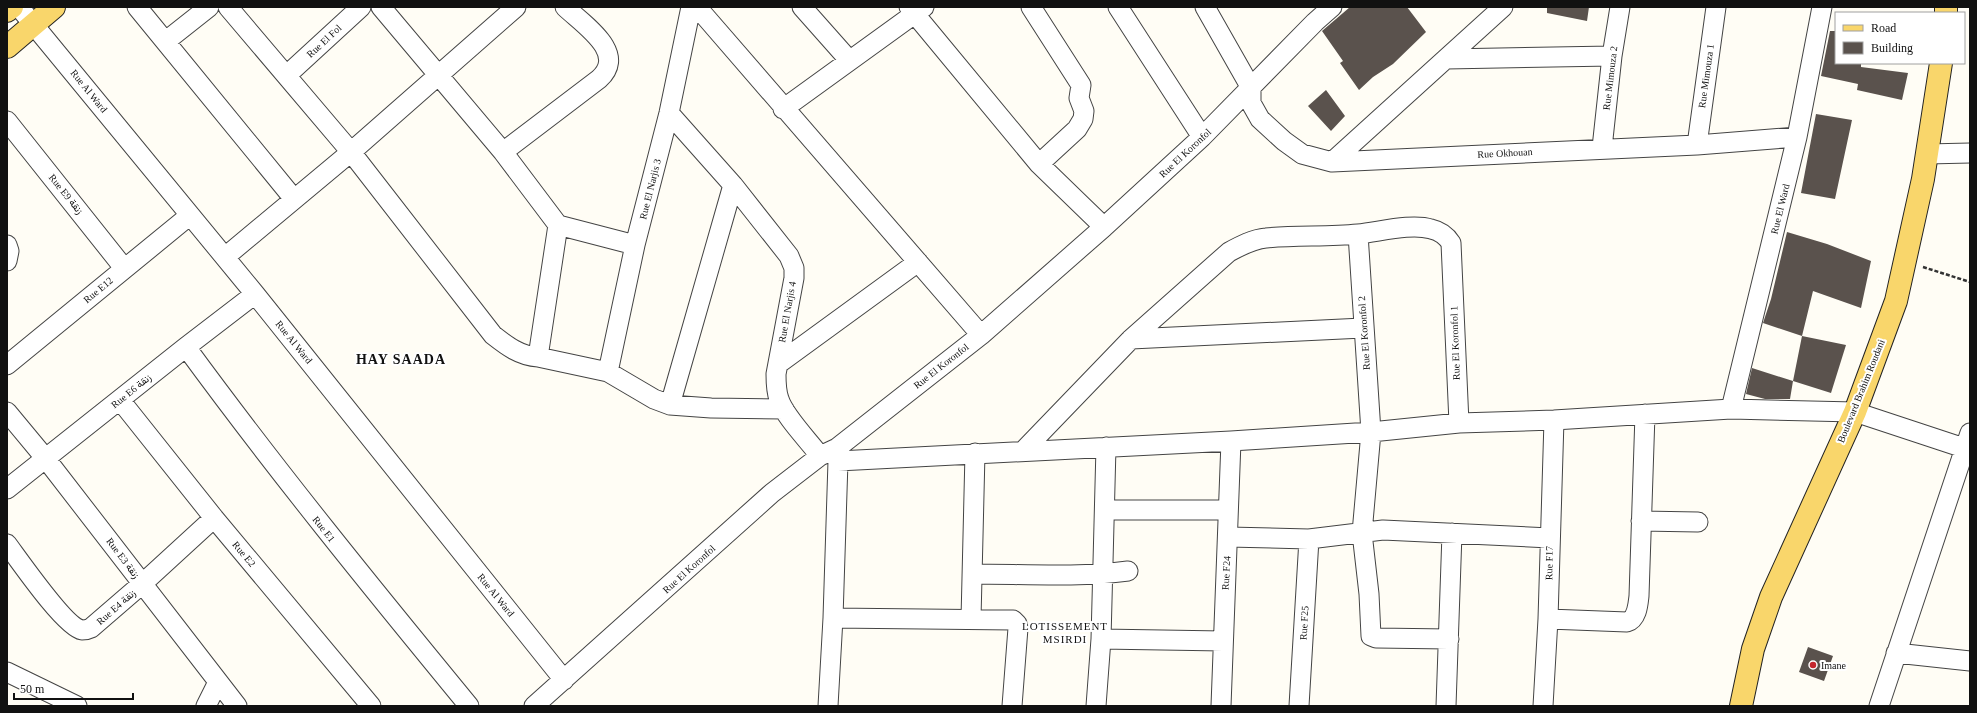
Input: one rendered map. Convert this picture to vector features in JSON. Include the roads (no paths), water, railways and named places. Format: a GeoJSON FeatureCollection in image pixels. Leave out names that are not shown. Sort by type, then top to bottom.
{"type":"FeatureCollection","features":[{"type":"Feature","properties":{"kind":"main road"},"geometry":{"type":"LineString","coordinates":[[7,11],[12,7]]}},
{"type":"Feature","properties":{"kind":"main road"},"geometry":{"type":"LineString","coordinates":[[7,47],[54,7]]}},
{"type":"Feature","properties":{"kind":"main road","name":"Boulevard Brahim Roudani"},"geometry":{"type":"LineString","coordinates":[[1741,706],[1754,649],[1771,597],[1855,412],[1896,301],[1927,154],[1942,64]]}},
{"type":"Feature","properties":{"kind":"street","name":"Rue Al Ward"},"geometry":{"type":"LineString","coordinates":[[19,7],[34,23],[189,216],[255,294],[564,680]]}},
{"type":"Feature","properties":{"kind":"street"},"geometry":{"type":"LineString","coordinates":[[137,7],[294,199]]}},
{"type":"Feature","properties":{"kind":"street"},"geometry":{"type":"LineString","coordinates":[[166,41],[209,7]]}},
{"type":"Feature","properties":{"kind":"street"},"geometry":{"type":"LineString","coordinates":[[228,7],[351,152],[493,335],[510,348],[526,356],[538,357],[608,372],[654,399],[670,405],[711,408],[784,409],[832,455],[975,453],[1231,441],[1371,432],[1459,423],[1554,420],[1731,409],[1855,412],[1967,440],[1879,706]]}},
{"type":"Feature","properties":{"kind":"street","name":"Rue El Fol"},"geometry":{"type":"LineString","coordinates":[[287,75],[361,7]]}},
{"type":"Feature","properties":{"kind":"street"},"geometry":{"type":"LineString","coordinates":[[381,7],[503,152],[558,225],[635,245]]}},
{"type":"Feature","properties":{"kind":"street"},"geometry":{"type":"LineString","coordinates":[[225,257],[351,152],[516,7]]}},
{"type":"Feature","properties":{"kind":"street"},"geometry":{"type":"LineString","coordinates":[[503,152],[599,79],[606,73],[609,67],[609,55],[601,41],[565,7]]}},
{"type":"Feature","properties":{"kind":"street","name":"Rue El Narjis 3"},"geometry":{"type":"LineString","coordinates":[[608,372],[635,245],[669,114],[691,7]]}},
{"type":"Feature","properties":{"kind":"street"},"geometry":{"type":"LineString","coordinates":[[697,7],[981,335]]}},
{"type":"Feature","properties":{"kind":"street"},"geometry":{"type":"LineString","coordinates":[[802,7],[849,60]]}},
{"type":"Feature","properties":{"kind":"street"},"geometry":{"type":"LineString","coordinates":[[1031,7],[1081,85],[1079,98],[1084,111],[1083,119],[1077,129],[1039,164]]}},
{"type":"Feature","properties":{"kind":"street"},"geometry":{"type":"LineString","coordinates":[[1118,7],[1202,138]]}},
{"type":"Feature","properties":{"kind":"street","name":"Rue El Koronfol"},"geometry":{"type":"LineString","coordinates":[[534,706],[772,493],[832,455],[981,335],[1104,227],[1202,138],[1315,22],[1332,7]]}},
{"type":"Feature","properties":{"kind":"street"},"geometry":{"type":"LineString","coordinates":[[1332,162],[1503,7]]}},
{"type":"Feature","properties":{"kind":"street","name":"Rue Mimouza 2"},"geometry":{"type":"LineString","coordinates":[[1602,148],[1612,56],[1620,7]]}},
{"type":"Feature","properties":{"kind":"street","name":"Rue Mimouza 1"},"geometry":{"type":"LineString","coordinates":[[1697,145],[1716,7]]}},
{"type":"Feature","properties":{"kind":"street","name":"Rue El Ward"},"geometry":{"type":"LineString","coordinates":[[1731,409],[1797,137],[1822,7]]}},
{"type":"Feature","properties":{"kind":"street"},"geometry":{"type":"LineString","coordinates":[[784,109],[915,9],[1039,164],[1104,227]]}},
{"type":"Feature","properties":{"kind":"street"},"geometry":{"type":"LineString","coordinates":[[1212,10],[1251,88]]}},
{"type":"Feature","properties":{"kind":"street"},"geometry":{"type":"LineString","coordinates":[[1446,59],[1612,56]]}},
{"type":"Feature","properties":{"kind":"street","name":"Rue Okhouan"},"geometry":{"type":"LineString","coordinates":[[1251,88],[1251,103],[1260,119],[1284,141],[1302,154],[1332,162],[1602,148],[1697,145],[1797,137]]}},
{"type":"Feature","properties":{"kind":"street","name":"Rue El Narjis 4"},"geometry":{"type":"LineString","coordinates":[[669,114],[733,185],[789,256],[794,268],[792,291],[778,364],[776,389],[784,409]]}},
{"type":"Feature","properties":{"kind":"street","name":"Rue E9 زنقة"},"geometry":{"type":"LineString","coordinates":[[7,121],[124,268]]}},
{"type":"Feature","properties":{"kind":"street"},"geometry":{"type":"LineString","coordinates":[[1927,154],[1970,153]]}},
{"type":"Feature","properties":{"kind":"street"},"geometry":{"type":"LineString","coordinates":[[670,405],[733,185]]}},
{"type":"Feature","properties":{"kind":"street","name":"Rue E12"},"geometry":{"type":"LineString","coordinates":[[7,365],[189,216]]}},
{"type":"Feature","properties":{"kind":"street"},"geometry":{"type":"LineString","coordinates":[[538,357],[558,225]]}},
{"type":"Feature","properties":{"kind":"street","name":"Rue El Koronfol 1"},"geometry":{"type":"LineString","coordinates":[[1024,450],[1131,339],[1210,267],[1229,252],[1246,244],[1265,238],[1358,234],[1414,227],[1430,228],[1446,235],[1451,243],[1459,423]]}},
{"type":"Feature","properties":{"kind":"street","name":"Rue El Koronfol 2"},"geometry":{"type":"LineString","coordinates":[[1358,234],[1371,432],[1362,533],[1370,594],[1371,636],[1376,638],[1449,638]]}},
{"type":"Feature","properties":{"kind":"street"},"geometry":{"type":"LineString","coordinates":[[7,245],[9,251],[7,261]]}},
{"type":"Feature","properties":{"kind":"street"},"geometry":{"type":"LineString","coordinates":[[778,364],[918,262]]}},
{"type":"Feature","properties":{"kind":"street","name":"Rue E6 زنقة"},"geometry":{"type":"LineString","coordinates":[[7,489],[255,294]]}},
{"type":"Feature","properties":{"kind":"street"},"geometry":{"type":"LineString","coordinates":[[1131,339],[1363,328]]}},
{"type":"Feature","properties":{"kind":"street","name":"Rue E1"},"geometry":{"type":"LineString","coordinates":[[186,347],[240,421],[341,550],[469,706]]}},
{"type":"Feature","properties":{"kind":"street","name":"Rue E2"},"geometry":{"type":"LineString","coordinates":[[120,400],[214,518],[371,706]]}},
{"type":"Feature","properties":{"kind":"street","name":"Rue E3 زنقة"},"geometry":{"type":"LineString","coordinates":[[7,412],[46,459],[237,706]]}},
{"type":"Feature","properties":{"kind":"street"},"geometry":{"type":"LineString","coordinates":[[1548,619],[1627,622],[1632,619],[1636,613],[1639,596],[1645,414]]}},
{"type":"Feature","properties":{"kind":"street","name":"Rue F17"},"geometry":{"type":"LineString","coordinates":[[1543,706],[1548,619],[1554,420]]}},
{"type":"Feature","properties":{"kind":"street","name":"Rue F24"},"geometry":{"type":"LineString","coordinates":[[1222,706],[1223,641],[1231,441]]}},
{"type":"Feature","properties":{"kind":"street"},"geometry":{"type":"LineString","coordinates":[[1096,706],[1101,639],[1106,447]]}},
{"type":"Feature","properties":{"kind":"street"},"geometry":{"type":"LineString","coordinates":[[971,619],[975,453]]}},
{"type":"Feature","properties":{"kind":"street"},"geometry":{"type":"LineString","coordinates":[[828,706],[833,618],[832,455]]}},
{"type":"Feature","properties":{"kind":"street"},"geometry":{"type":"LineString","coordinates":[[1105,510],[1228,510]]}},
{"type":"Feature","properties":{"kind":"street","name":"Rue E4 زنقة"},"geometry":{"type":"LineString","coordinates":[[7,544],[62,614],[73,625],[82,630],[91,628],[214,518]]}},
{"type":"Feature","properties":{"kind":"street"},"geometry":{"type":"LineString","coordinates":[[1641,521],[1698,522]]}},
{"type":"Feature","properties":{"kind":"street"},"geometry":{"type":"LineString","coordinates":[[1228,537],[1309,539],[1383,530],[1550,538]]}},
{"type":"Feature","properties":{"kind":"street"},"geometry":{"type":"LineString","coordinates":[[1446,706],[1452,533]]}},
{"type":"Feature","properties":{"kind":"street","name":"Rue F25"},"geometry":{"type":"LineString","coordinates":[[1299,706],[1309,539]]}},
{"type":"Feature","properties":{"kind":"street"},"geometry":{"type":"LineString","coordinates":[[972,574],[1046,576],[1103,574],[1128,571]]}},
{"type":"Feature","properties":{"kind":"street"},"geometry":{"type":"LineString","coordinates":[[833,618],[1013,620],[1017,624],[1012,706]]}},
{"type":"Feature","properties":{"kind":"street"},"geometry":{"type":"LineString","coordinates":[[1101,639],[1223,641]]}},
{"type":"Feature","properties":{"kind":"street"},"geometry":{"type":"LineString","coordinates":[[1896,653],[1970,661]]}},
{"type":"Feature","properties":{"kind":"street"},"geometry":{"type":"LineString","coordinates":[[7,672],[77,706]]}},
{"type":"Feature","properties":{"kind":"street"},"geometry":{"type":"LineString","coordinates":[[206,706],[218,682]]}},
{"type":"Feature","properties":{"kind":"place","name":"Imane"},"geometry":{"type":"Point","coordinates":[1813,665]}},
{"type":"Feature","properties":{"kind":"district","name":"HAY SAADA"},"geometry":{"type":"Point","coordinates":[401,359]}},
{"type":"Feature","properties":{"kind":"district","name":"LOTISSEMENT MSIRDI"},"geometry":{"type":"Point","coordinates":[1065,632]}}]}
